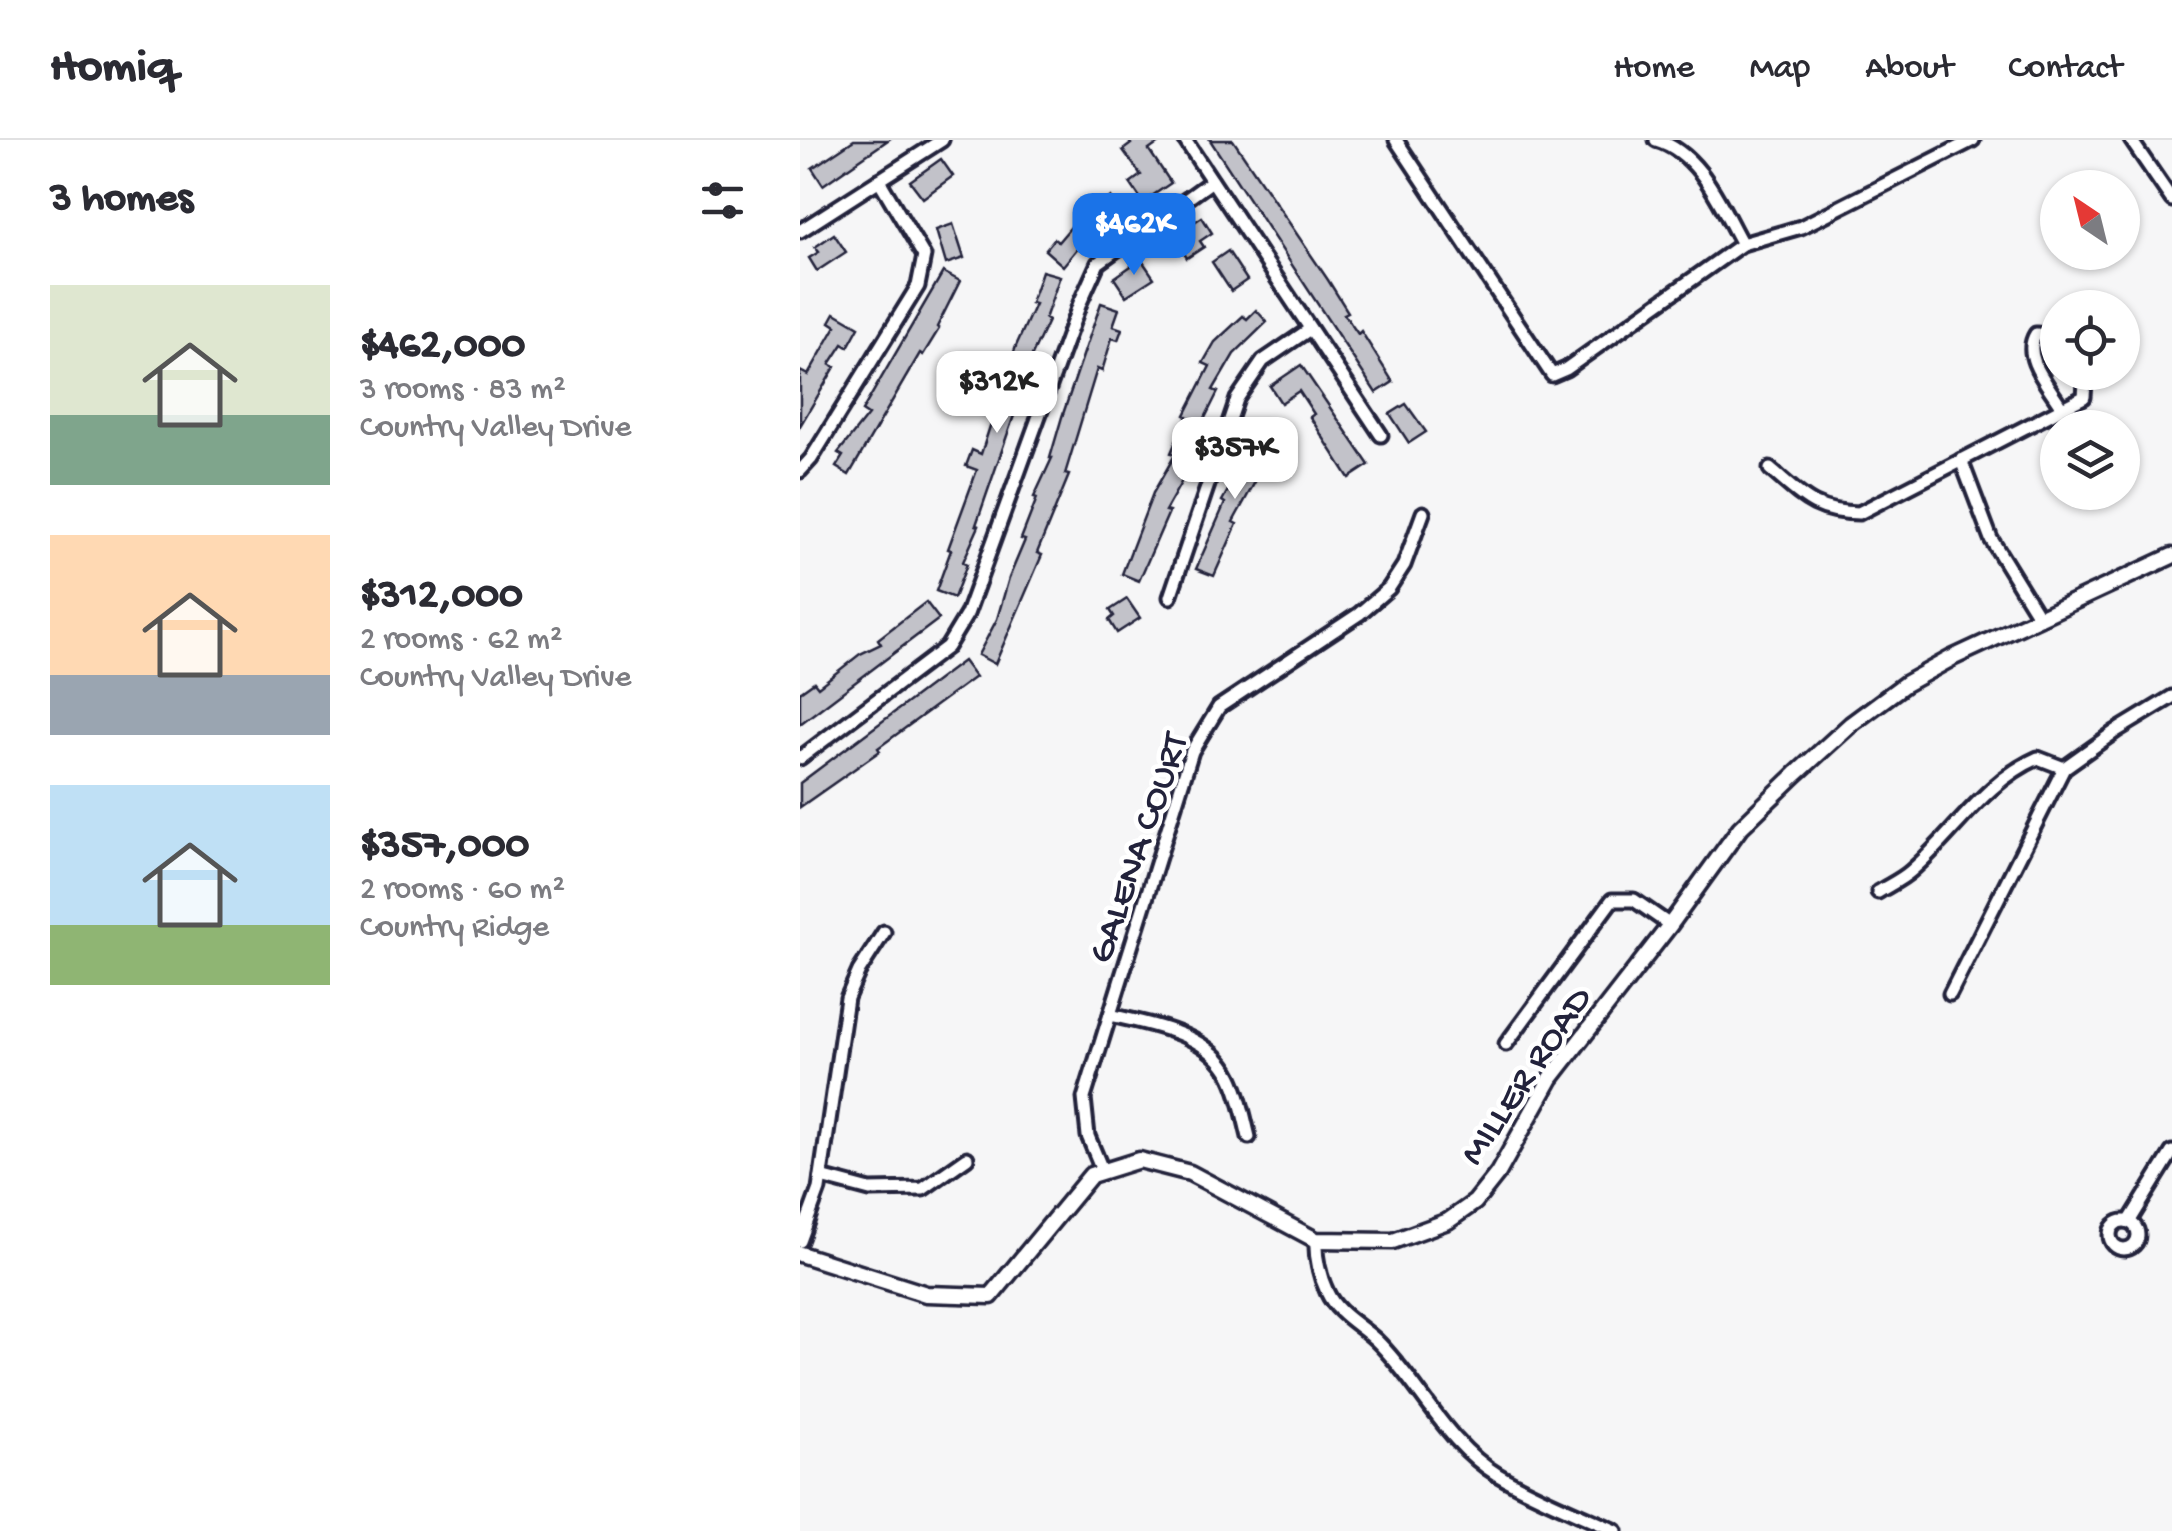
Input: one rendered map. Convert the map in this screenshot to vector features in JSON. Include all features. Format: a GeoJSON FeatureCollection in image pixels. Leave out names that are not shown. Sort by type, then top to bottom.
{"type":"FeatureCollection","features":[{"type":"Feature","properties":{"kind":"street"},"geometry":{"type":"LineString","coordinates":[[800,231],[942,140]]}},
{"type":"Feature","properties":{"kind":"street"},"geometry":{"type":"LineString","coordinates":[[1185,140],[1381,435]]}},
{"type":"Feature","properties":{"kind":"street"},"geometry":{"type":"LineString","coordinates":[[1396,140],[1552,375],[1566,370],[1742,244],[1801,227],[1973,140]]}},
{"type":"Feature","properties":{"kind":"street"},"geometry":{"type":"LineString","coordinates":[[1656,140],[1669,144],[1702,173],[1742,244]]}},
{"type":"Feature","properties":{"kind":"street"},"geometry":{"type":"LineString","coordinates":[[2132,140],[2172,200]]}},
{"type":"Feature","properties":{"kind":"street"},"geometry":{"type":"LineString","coordinates":[[800,471],[812,458],[918,286],[924,256],[879,180]]}},
{"type":"Feature","properties":{"kind":"street"},"geometry":{"type":"LineString","coordinates":[[800,758],[947,646],[967,614],[1098,263],[1212,181]]}},
{"type":"Feature","properties":{"kind":"street"},"geometry":{"type":"LineString","coordinates":[[1170,598],[1237,399],[1263,361],[1310,329]]}},
{"type":"Feature","properties":{"kind":"street"},"geometry":{"type":"LineString","coordinates":[[2040,334],[2036,334],[2030,345],[2030,355],[2040,372]]}},
{"type":"Feature","properties":{"kind":"street"},"geometry":{"type":"LineString","coordinates":[[2051,390],[2062,408]]}},
{"type":"Feature","properties":{"kind":"street"},"geometry":{"type":"LineString","coordinates":[[1770,469],[1804,498],[1828,512],[1859,513],[2084,397],[2084,390]]}},
{"type":"Feature","properties":{"kind":"street"},"geometry":{"type":"LineString","coordinates":[[1961,460],[1991,539],[2039,616]]}},
{"type":"Feature","properties":{"kind":"street","name":"GALENA COURT"},"geometry":{"type":"LineString","coordinates":[[1102,1172],[1088,1136],[1084,1098],[1192,751],[1219,707],[1358,614],[1389,588],[1404,565],[1423,513]]}},
{"type":"Feature","properties":{"kind":"street","name":"MILLER ROAD"},"geometry":{"type":"LineString","coordinates":[[1102,1172],[1138,1160],[1190,1173],[1316,1240],[1393,1241],[1448,1221],[1475,1202],[1498,1173],[1551,1078],[1670,926],[1740,828],[1851,724],[1905,684],[2039,616],[2172,556]]}},
{"type":"Feature","properties":{"kind":"street"},"geometry":{"type":"LineString","coordinates":[[1950,994],[2064,768],[2172,698]]}},
{"type":"Feature","properties":{"kind":"street"},"geometry":{"type":"LineString","coordinates":[[1878,892],[1908,874],[1991,786],[2020,766],[2038,758],[2064,768]]}},
{"type":"Feature","properties":{"kind":"street"},"geometry":{"type":"LineString","coordinates":[[1506,1044],[1612,900],[1634,900],[1670,926]]}},
{"type":"Feature","properties":{"kind":"street"},"geometry":{"type":"LineString","coordinates":[[800,1241],[821,1177],[847,998],[884,932]]}},
{"type":"Feature","properties":{"kind":"street"},"geometry":{"type":"LineString","coordinates":[[1110,1015],[1175,1030],[1221,1059],[1233,1080],[1249,1136]]}},
{"type":"Feature","properties":{"kind":"street"},"geometry":{"type":"LineString","coordinates":[[2129,1222],[2172,1152]]}},
{"type":"Feature","properties":{"kind":"street"},"geometry":{"type":"LineString","coordinates":[[821,1177],[870,1190],[924,1188],[968,1158]]}},
{"type":"Feature","properties":{"kind":"street"},"geometry":{"type":"LineString","coordinates":[[800,1254],[926,1294],[990,1296],[1044,1236],[1091,1175],[1102,1172]]}},
{"type":"Feature","properties":{"kind":"street"},"geometry":{"type":"LineString","coordinates":[[1316,1240],[1315,1254],[1333,1302],[1376,1340],[1472,1455],[1498,1475],[1616,1531]]}},
{"type":"Feature","properties":{"kind":"building"},"geometry":{"type":"Polygon","coordinates":[[[854,140],[888,140],[823,185],[812,168],[854,140]]]}},
{"type":"Feature","properties":{"kind":"building"},"geometry":{"type":"Polygon","coordinates":[[[1128,140],[1163,140],[1149,150],[1171,183],[1143,202],[1130,183],[1141,175],[1123,150],[1131,144],[1128,140]]]}},
{"type":"Feature","properties":{"kind":"building"},"geometry":{"type":"Polygon","coordinates":[[[1210,140],[1233,140],[1328,280],[1348,312],[1344,314],[1358,334],[1361,331],[1393,382],[1376,393],[1210,140]]]}},
{"type":"Feature","properties":{"kind":"building"},"geometry":{"type":"Polygon","coordinates":[[[941,159],[953,176],[923,198],[910,181],[941,159]]]}},
{"type":"Feature","properties":{"kind":"building"},"geometry":{"type":"Polygon","coordinates":[[[1111,197],[1122,213],[1089,234],[1063,266],[1045,250],[1054,239],[1058,242],[1076,221],[1111,197]]]}},
{"type":"Feature","properties":{"kind":"building"},"geometry":{"type":"Polygon","coordinates":[[[1202,217],[1212,233],[1200,241],[1204,247],[1187,258],[1173,236],[1202,217]]]}},
{"type":"Feature","properties":{"kind":"building"},"geometry":{"type":"Polygon","coordinates":[[[953,224],[964,258],[946,264],[936,230],[953,224]]]}},
{"type":"Feature","properties":{"kind":"building"},"geometry":{"type":"Polygon","coordinates":[[[834,234],[846,252],[817,271],[809,258],[819,252],[815,247],[834,234]]]}},
{"type":"Feature","properties":{"kind":"building"},"geometry":{"type":"Polygon","coordinates":[[[1228,251],[1247,280],[1231,291],[1212,262],[1228,251]]]}},
{"type":"Feature","properties":{"kind":"building"},"geometry":{"type":"Polygon","coordinates":[[[1141,259],[1154,278],[1126,296],[1114,278],[1141,259]]]}},
{"type":"Feature","properties":{"kind":"building"},"geometry":{"type":"Polygon","coordinates":[[[1042,271],[1060,276],[1045,319],[1048,321],[1028,364],[954,598],[936,591],[977,470],[966,466],[972,450],[981,454],[1016,346],[1035,304],[1031,303],[1042,271]]]}},
{"type":"Feature","properties":{"kind":"building"},"geometry":{"type":"Polygon","coordinates":[[[943,272],[960,281],[939,329],[923,355],[920,353],[849,475],[836,467],[843,456],[838,453],[868,415],[862,411],[943,272]]]}},
{"type":"Feature","properties":{"kind":"building"},"geometry":{"type":"Polygon","coordinates":[[[1101,303],[1119,309],[1113,326],[1122,329],[1118,340],[1112,338],[1102,371],[1097,369],[1065,474],[1069,475],[1037,553],[1042,555],[995,664],[978,655],[997,619],[1025,540],[1021,539],[1037,498],[1034,497],[1052,458],[1101,303]]]}},
{"type":"Feature","properties":{"kind":"building"},"geometry":{"type":"Polygon","coordinates":[[[1256,310],[1267,322],[1234,354],[1213,390],[1218,392],[1198,432],[1201,434],[1184,470],[1187,472],[1165,511],[1169,512],[1139,581],[1122,574],[1153,493],[1175,455],[1171,453],[1185,415],[1210,366],[1203,363],[1215,342],[1243,316],[1247,319],[1256,310]]]}},
{"type":"Feature","properties":{"kind":"building"},"geometry":{"type":"Polygon","coordinates":[[[835,313],[859,327],[848,347],[843,344],[830,364],[835,367],[800,426],[800,371],[808,375],[836,326],[830,322],[835,313]]]}},
{"type":"Feature","properties":{"kind":"building"},"geometry":{"type":"Polygon","coordinates":[[[1301,365],[1369,465],[1349,478],[1310,417],[1314,414],[1299,391],[1281,403],[1270,386],[1301,365]]]}},
{"type":"Feature","properties":{"kind":"building"},"geometry":{"type":"Polygon","coordinates":[[[1406,404],[1426,432],[1409,443],[1390,414],[1406,404]]]}},
{"type":"Feature","properties":{"kind":"building"},"geometry":{"type":"Polygon","coordinates":[[[1251,430],[1272,438],[1256,480],[1233,522],[1237,524],[1214,576],[1196,569],[1225,503],[1222,501],[1246,458],[1241,456],[1251,430]]]}},
{"type":"Feature","properties":{"kind":"building"},"geometry":{"type":"Polygon","coordinates":[[[1127,599],[1140,618],[1117,633],[1109,620],[1114,616],[1110,610],[1127,599]]]}},
{"type":"Feature","properties":{"kind":"building"},"geometry":{"type":"Polygon","coordinates":[[[926,602],[939,619],[800,724],[800,692],[814,682],[818,687],[860,654],[881,644],[878,639],[926,602]]]}},
{"type":"Feature","properties":{"kind":"building"},"geometry":{"type":"Polygon","coordinates":[[[963,661],[975,677],[800,807],[800,783],[963,661]]]}}]}
